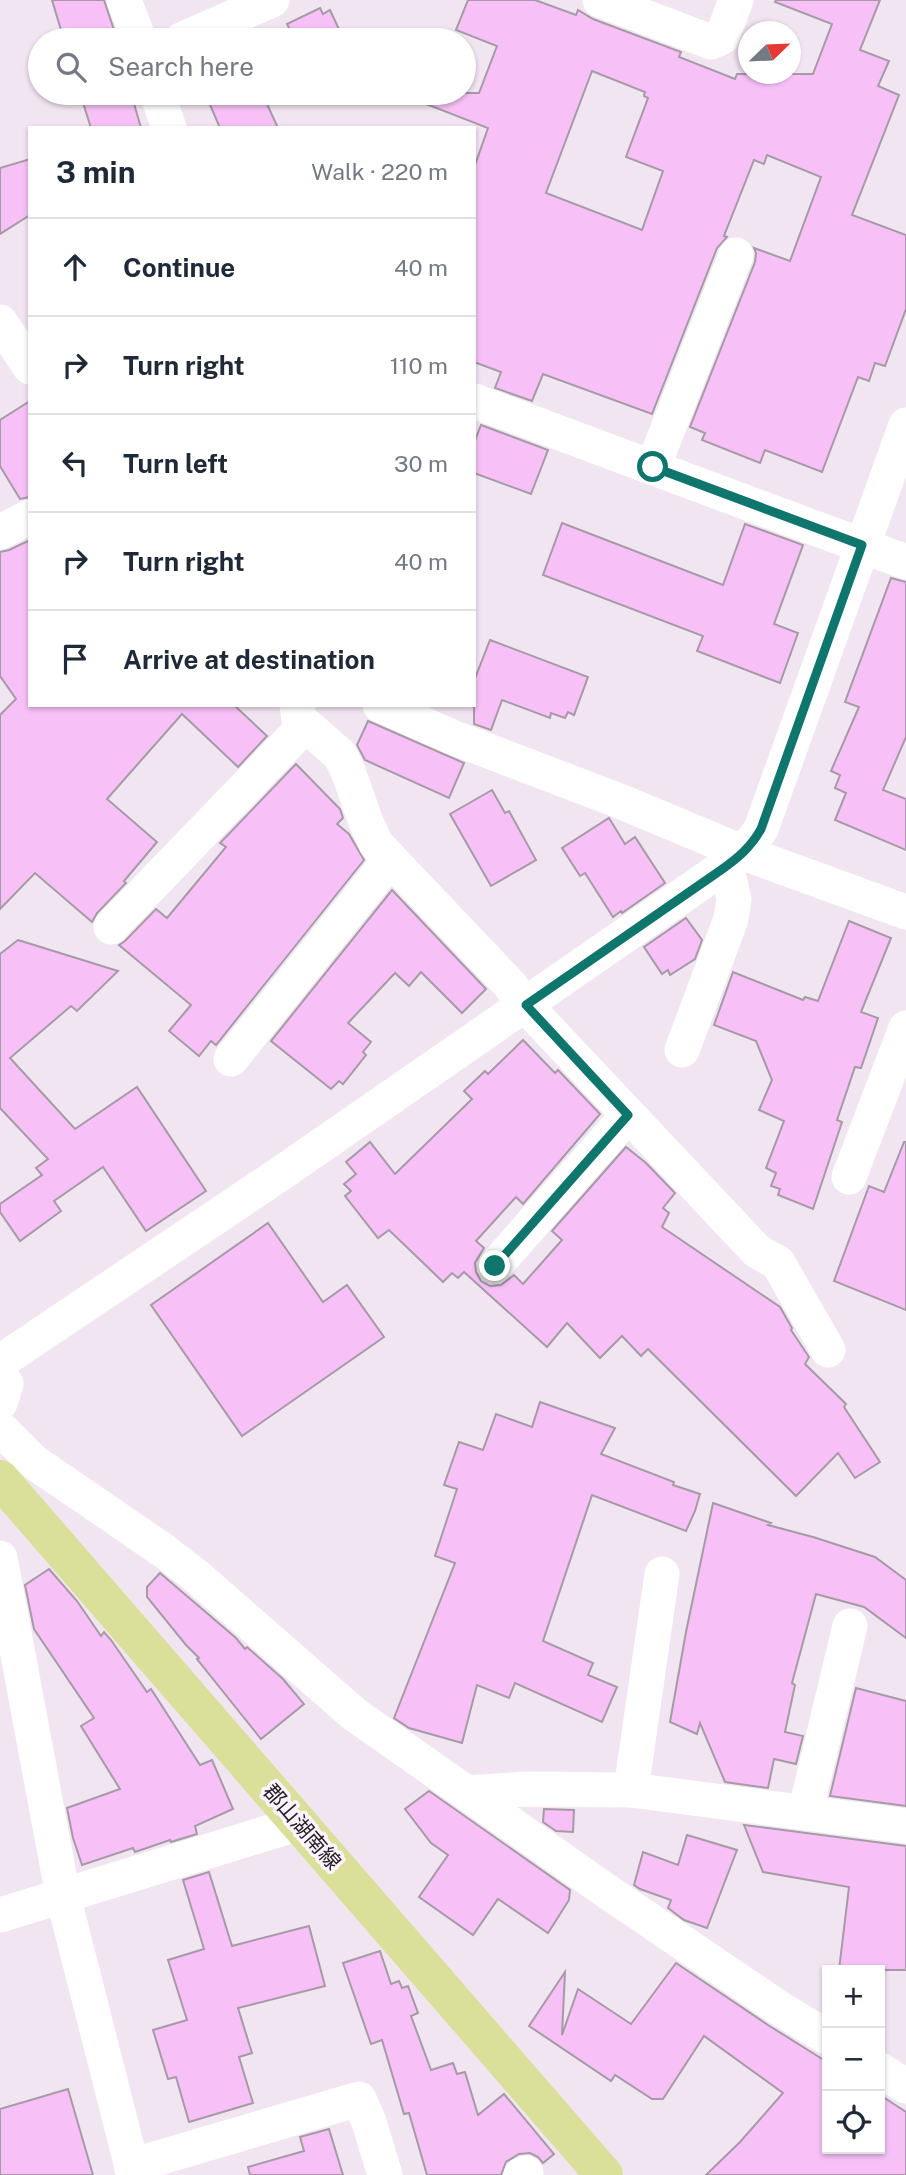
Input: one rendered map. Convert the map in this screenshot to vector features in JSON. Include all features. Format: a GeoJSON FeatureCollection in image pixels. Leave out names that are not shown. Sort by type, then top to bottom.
{"type":"FeatureCollection","features":[{"type":"Feature","properties":{"kind":"main road","name":"郡山湖南線"},"geometry":{"type":"LineString","coordinates":[[0,1479],[604,2175]]}},
{"type":"Feature","properties":{"kind":"street"},"geometry":{"type":"LineString","coordinates":[[124,0],[134,28]]}},
{"type":"Feature","properties":{"kind":"street"},"geometry":{"type":"LineString","coordinates":[[600,0],[711,42],[722,37],[736,0]]}},
{"type":"Feature","properties":{"kind":"street"},"geometry":{"type":"LineString","coordinates":[[204,28],[249,4]]}},
{"type":"Feature","properties":{"kind":"street"},"geometry":{"type":"LineString","coordinates":[[161,105],[168,126]]}},
{"type":"Feature","properties":{"kind":"street"},"geometry":{"type":"LineString","coordinates":[[653,467],[736,255]]}},
{"type":"Feature","properties":{"kind":"street"},"geometry":{"type":"LineString","coordinates":[[0,322],[28,364]]}},
{"type":"Feature","properties":{"kind":"street"},"geometry":{"type":"LineString","coordinates":[[476,402],[906,562]]}},
{"type":"Feature","properties":{"kind":"street"},"geometry":{"type":"LineString","coordinates":[[0,1362],[735,860],[761,829],[906,425]]}},
{"type":"Feature","properties":{"kind":"street"},"geometry":{"type":"LineString","coordinates":[[0,532],[28,518]]}},
{"type":"Feature","properties":{"kind":"street"},"geometry":{"type":"LineString","coordinates":[[384,707],[452,737],[622,802],[735,860],[906,912]]}},
{"type":"Feature","properties":{"kind":"street"},"geometry":{"type":"LineString","coordinates":[[298,712],[340,755],[376,844],[757,1251],[778,1263],[828,1350]]}},
{"type":"Feature","properties":{"kind":"street"},"geometry":{"type":"LineString","coordinates":[[111,927],[295,736],[300,726],[298,712]]}},
{"type":"Feature","properties":{"kind":"street"},"geometry":{"type":"LineString","coordinates":[[231,1059],[390,860]]}},
{"type":"Feature","properties":{"kind":"street"},"geometry":{"type":"LineString","coordinates":[[682,1050],[732,919],[735,860]]}},
{"type":"Feature","properties":{"kind":"street"},"geometry":{"type":"LineString","coordinates":[[849,1177],[906,1028]]}},
{"type":"Feature","properties":{"kind":"street"},"geometry":{"type":"LineString","coordinates":[[495,1266],[628,1115]]}},
{"type":"Feature","properties":{"kind":"street"},"geometry":{"type":"LineString","coordinates":[[0,1376],[6,1384],[0,1403]]}},
{"type":"Feature","properties":{"kind":"street"},"geometry":{"type":"LineString","coordinates":[[0,1428],[34,1462],[195,1575],[354,1714],[605,1890],[779,2008],[822,2034]]}},
{"type":"Feature","properties":{"kind":"street"},"geometry":{"type":"LineString","coordinates":[[0,1558],[14,1714],[132,2171],[359,2099],[385,2175]]}},
{"type":"Feature","properties":{"kind":"street"},"geometry":{"type":"LineString","coordinates":[[631,1790],[662,1574]]}},
{"type":"Feature","properties":{"kind":"street"},"geometry":{"type":"LineString","coordinates":[[805,1813],[850,1626]]}},
{"type":"Feature","properties":{"kind":"street"},"geometry":{"type":"LineString","coordinates":[[467,1793],[525,1789],[631,1790],[906,1826]]}},
{"type":"Feature","properties":{"kind":"street"},"geometry":{"type":"LineString","coordinates":[[0,1915],[300,1823]]}},
{"type":"Feature","properties":{"kind":"street"},"geometry":{"type":"LineString","coordinates":[[885,2073],[906,2086]]}},
{"type":"Feature","properties":{"kind":"building"},"geometry":{"type":"Polygon","coordinates":[[[52,0],[104,0],[113,28],[60,28],[52,0]]]}},
{"type":"Feature","properties":{"kind":"building"},"geometry":{"type":"Polygon","coordinates":[[[468,0],[535,0],[576,15],[578,10],[593,19],[681,52],[679,57],[735,79],[738,74],[738,84],[801,84],[801,74],[813,74],[832,24],[775,2],[776,0],[880,0],[860,50],[889,61],[878,86],[899,95],[852,215],[906,235],[906,309],[885,366],[875,363],[869,381],[858,377],[822,472],[765,450],[760,463],[702,440],[705,433],[690,427],[755,262],[754,248],[790,261],[821,177],[767,155],[764,164],[754,160],[724,236],[727,237],[717,248],[652,414],[543,374],[532,401],[495,388],[501,372],[476,363],[476,162],[488,128],[429,105],[476,105],[476,93],[479,93],[497,46],[476,38],[476,28],[457,28],[468,0]],[[592,71],[546,193],[642,230],[663,171],[626,157],[648,98],[644,96],[645,92],[592,71]]]}},
{"type":"Feature","properties":{"kind":"building"},"geometry":{"type":"Polygon","coordinates":[[[320,8],[323,14],[330,10],[338,28],[289,28],[287,24],[320,8]]]}},
{"type":"Feature","properties":{"kind":"building"},"geometry":{"type":"Polygon","coordinates":[[[84,105],[134,105],[140,126],[90,126],[84,105]]]}},
{"type":"Feature","properties":{"kind":"building"},"geometry":{"type":"Polygon","coordinates":[[[210,105],[267,105],[277,126],[219,126],[210,105]]]}},
{"type":"Feature","properties":{"kind":"building"},"geometry":{"type":"Polygon","coordinates":[[[28,160],[28,216],[0,234],[0,168],[28,160]]]}},
{"type":"Feature","properties":{"kind":"building"},"geometry":{"type":"Polygon","coordinates":[[[28,402],[28,497],[20,499],[0,466],[0,420],[28,402]]]}},
{"type":"Feature","properties":{"kind":"building"},"geometry":{"type":"Polygon","coordinates":[[[481,425],[548,450],[531,494],[476,474],[476,438],[481,425]]]}},
{"type":"Feature","properties":{"kind":"building"},"geometry":{"type":"Polygon","coordinates":[[[562,523],[723,585],[745,524],[803,545],[774,624],[798,633],[780,683],[697,651],[703,636],[543,575],[562,523]]]}},
{"type":"Feature","properties":{"kind":"building"},"geometry":{"type":"Polygon","coordinates":[[[28,541],[28,707],[236,707],[267,736],[238,767],[182,714],[107,799],[157,842],[92,922],[35,873],[0,909],[0,715],[16,699],[0,676],[0,552],[28,541]]]}},
{"type":"Feature","properties":{"kind":"building"},"geometry":{"type":"Polygon","coordinates":[[[891,578],[906,582],[906,737],[883,790],[906,799],[906,850],[835,820],[846,793],[835,788],[840,775],[831,771],[859,707],[845,702],[891,578]]]}},
{"type":"Feature","properties":{"kind":"building"},"geometry":{"type":"Polygon","coordinates":[[[490,640],[588,677],[574,715],[568,712],[565,718],[551,713],[550,718],[502,700],[491,730],[474,724],[476,676],[490,640]]]}},
{"type":"Feature","properties":{"kind":"building"},"geometry":{"type":"Polygon","coordinates":[[[368,721],[464,763],[449,798],[365,760],[357,745],[368,721]]]}},
{"type":"Feature","properties":{"kind":"building"},"geometry":{"type":"Polygon","coordinates":[[[296,764],[340,809],[343,818],[337,824],[349,834],[364,860],[216,1045],[211,1041],[199,1056],[169,1031],[191,1005],[119,945],[156,909],[167,918],[226,847],[220,843],[296,764]]]}},
{"type":"Feature","properties":{"kind":"building"},"geometry":{"type":"Polygon","coordinates":[[[492,790],[505,813],[509,811],[536,860],[491,886],[450,814],[492,790]]]}},
{"type":"Feature","properties":{"kind":"building"},"geometry":{"type":"Polygon","coordinates":[[[609,818],[625,844],[635,837],[665,883],[613,917],[585,873],[580,876],[562,848],[609,818]]]}},
{"type":"Feature","properties":{"kind":"building"},"geometry":{"type":"Polygon","coordinates":[[[392,890],[486,989],[462,1013],[421,972],[409,986],[395,973],[348,1023],[371,1042],[363,1052],[366,1055],[343,1084],[339,1081],[331,1089],[271,1041],[392,890]]]}},
{"type":"Feature","properties":{"kind":"building"},"geometry":{"type":"Polygon","coordinates":[[[686,918],[702,940],[695,959],[670,975],[668,970],[662,974],[644,947],[686,918]]]}},
{"type":"Feature","properties":{"kind":"building"},"geometry":{"type":"Polygon","coordinates":[[[849,921],[891,938],[861,1012],[878,1018],[861,1068],[855,1067],[837,1120],[842,1122],[813,1209],[778,1195],[780,1189],[771,1186],[776,1173],[766,1168],[784,1121],[759,1110],[772,1080],[756,1041],[714,1025],[733,972],[803,1000],[805,997],[818,1001],[849,921]]]}},
{"type":"Feature","properties":{"kind":"building"},"geometry":{"type":"Polygon","coordinates":[[[18,940],[118,971],[77,1011],[71,1006],[10,1058],[75,1129],[137,1087],[206,1191],[146,1231],[103,1167],[54,1201],[61,1211],[20,1241],[0,1212],[0,1204],[42,1175],[36,1168],[48,1159],[0,1108],[0,954],[18,940]]]}},
{"type":"Feature","properties":{"kind":"building"},"geometry":{"type":"Polygon","coordinates":[[[523,1040],[555,1073],[558,1070],[600,1114],[523,1204],[516,1197],[476,1241],[484,1248],[475,1263],[481,1281],[490,1286],[501,1285],[514,1275],[523,1284],[562,1240],[552,1231],[626,1147],[675,1193],[663,1208],[669,1213],[662,1227],[780,1307],[809,1357],[805,1364],[846,1404],[844,1407],[880,1462],[855,1478],[838,1453],[796,1496],[648,1349],[641,1356],[622,1336],[600,1358],[567,1323],[547,1347],[464,1272],[458,1278],[452,1273],[443,1282],[389,1230],[378,1238],[345,1196],[351,1191],[344,1184],[356,1174],[346,1162],[370,1142],[395,1174],[472,1099],[464,1091],[485,1071],[488,1074],[523,1040]]]}},
{"type":"Feature","properties":{"kind":"building"},"geometry":{"type":"Polygon","coordinates":[[[904,1142],[906,1310],[834,1281],[869,1186],[884,1192],[904,1142]]]}},
{"type":"Feature","properties":{"kind":"building"},"geometry":{"type":"Polygon","coordinates":[[[268,1223],[323,1302],[347,1285],[384,1337],[242,1436],[151,1305],[268,1223]]]}},
{"type":"Feature","properties":{"kind":"building"},"geometry":{"type":"Polygon","coordinates":[[[540,1402],[615,1428],[601,1454],[700,1494],[695,1511],[686,1531],[592,1495],[543,1641],[593,1663],[588,1675],[617,1687],[602,1722],[515,1683],[509,1698],[477,1685],[462,1743],[409,1728],[394,1718],[455,1563],[435,1556],[457,1489],[444,1485],[459,1442],[483,1450],[496,1414],[532,1427],[540,1402]]]}},
{"type":"Feature","properties":{"kind":"building"},"geometry":{"type":"Polygon","coordinates":[[[713,1503],[771,1523],[768,1525],[875,1557],[906,1580],[906,1638],[864,1607],[816,1594],[792,1683],[795,1685],[785,1732],[803,1736],[796,1764],[774,1759],[768,1788],[725,1782],[700,1723],[697,1734],[670,1722],[713,1503]]]}},
{"type":"Feature","properties":{"kind":"building"},"geometry":{"type":"Polygon","coordinates":[[[49,1569],[77,1601],[101,1636],[104,1632],[111,1640],[147,1692],[151,1689],[200,1765],[212,1760],[233,1809],[195,1826],[197,1834],[135,1852],[133,1848],[82,1865],[67,1808],[120,1789],[81,1726],[94,1718],[34,1629],[25,1585],[49,1569]]]}},
{"type":"Feature","properties":{"kind":"building"},"geometry":{"type":"Polygon","coordinates":[[[160,1573],[283,1679],[304,1704],[261,1739],[197,1659],[199,1658],[147,1597],[147,1587],[160,1573]]]}},
{"type":"Feature","properties":{"kind":"building"},"geometry":{"type":"Polygon","coordinates":[[[856,1688],[906,1701],[906,1806],[830,1796],[856,1688]]]}},
{"type":"Feature","properties":{"kind":"building"},"geometry":{"type":"Polygon","coordinates":[[[429,1791],[570,1890],[569,1900],[548,1933],[498,1899],[473,1935],[419,1897],[448,1855],[431,1843],[405,1809],[429,1791]]]}},
{"type":"Feature","properties":{"kind":"building"},"geometry":{"type":"Polygon","coordinates":[[[544,1809],[574,1810],[573,1832],[556,1831],[543,1822],[544,1809]]]}},
{"type":"Feature","properties":{"kind":"building"},"geometry":{"type":"Polygon","coordinates":[[[744,1825],[906,1846],[906,1970],[885,1970],[885,1965],[840,1965],[849,1887],[763,1872],[744,1825]]]}},
{"type":"Feature","properties":{"kind":"building"},"geometry":{"type":"Polygon","coordinates":[[[687,1835],[737,1850],[707,1928],[684,1920],[668,1908],[671,1900],[634,1885],[643,1852],[678,1865],[687,1835]]]}},
{"type":"Feature","properties":{"kind":"building"},"geometry":{"type":"Polygon","coordinates":[[[209,1872],[232,1946],[309,1926],[325,1986],[238,2008],[252,2053],[239,2057],[253,2103],[189,2122],[176,2077],[168,2079],[153,2030],[187,2020],[168,1960],[204,1949],[183,1880],[209,1872]]]}},
{"type":"Feature","properties":{"kind":"building"},"geometry":{"type":"Polygon","coordinates":[[[380,1951],[391,1984],[399,1981],[402,1988],[408,1986],[418,2013],[411,2016],[431,2070],[453,2063],[457,2074],[465,2072],[478,2115],[504,2094],[554,2154],[543,2163],[530,2153],[519,2154],[506,2162],[501,2175],[427,2175],[409,2113],[404,2114],[382,2040],[371,2044],[343,1963],[380,1951]]]}},
{"type":"Feature","properties":{"kind":"building"},"geometry":{"type":"Polygon","coordinates":[[[676,1963],[822,2059],[822,2154],[885,2154],[885,2098],[906,2112],[906,2175],[706,2175],[740,2142],[783,2093],[704,2036],[663,2099],[652,2099],[615,2075],[611,2081],[529,2026],[565,1972],[562,2035],[578,1989],[631,2024],[676,1963]]]}},
{"type":"Feature","properties":{"kind":"building"},"geometry":{"type":"Polygon","coordinates":[[[68,2089],[93,2175],[0,2175],[0,2109],[68,2089]]]}},
{"type":"Feature","properties":{"kind":"building"},"geometry":{"type":"Polygon","coordinates":[[[329,2129],[343,2175],[250,2175],[248,2167],[304,2151],[300,2137],[329,2129]]]}},
{"type":"Feature","properties":{"kind":"route"},"geometry":{"type":"LineString","coordinates":[[495,1266],[628,1115],[526,1005],[721,870],[755,841],[862,545],[653,467]]}}]}
